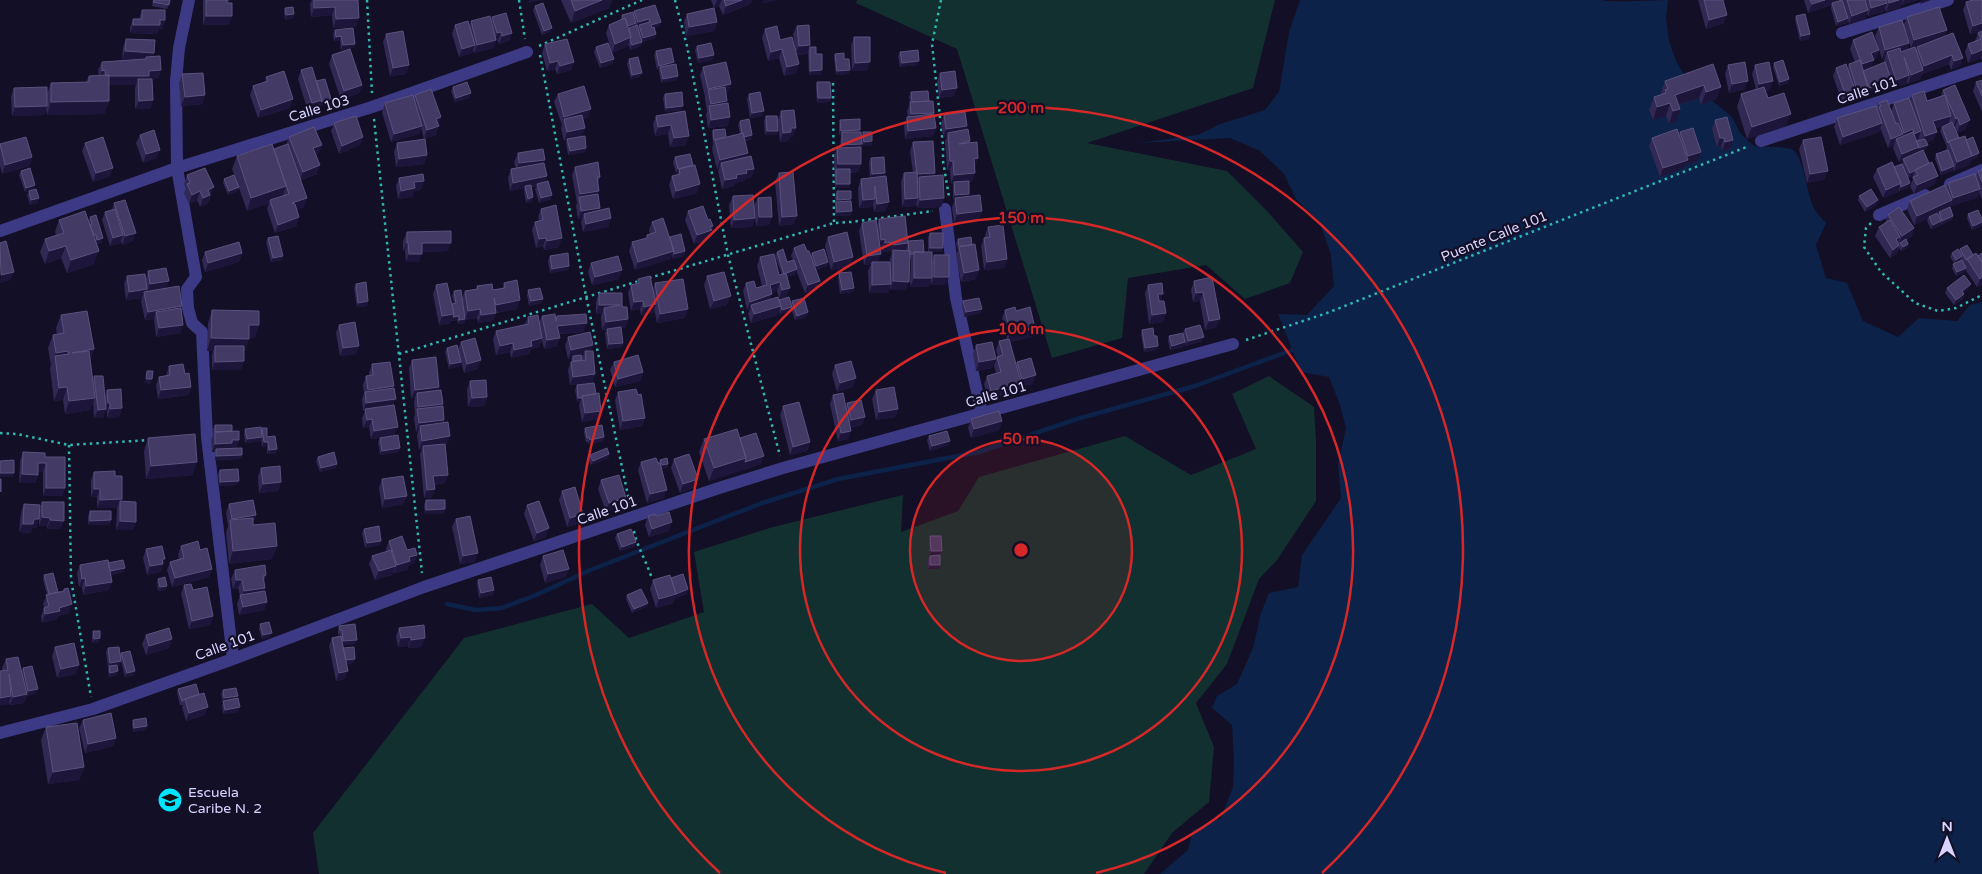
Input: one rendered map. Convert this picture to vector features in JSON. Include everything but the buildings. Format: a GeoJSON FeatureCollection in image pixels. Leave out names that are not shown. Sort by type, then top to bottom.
{"type":"FeatureCollection","features":[{"type":"Feature","properties":{"kind":"street"},"geometry":{"type":"LineString","coordinates":[[189,0],[179,48],[176,81],[177,168],[196,277],[187,289],[188,308],[192,323],[202,332],[207,437],[233,659]]}},
{"type":"Feature","properties":{"kind":"street"},"geometry":{"type":"LineString","coordinates":[[1842,33],[1948,0]]}},
{"type":"Feature","properties":{"kind":"street","name":"Calle 103"},"geometry":{"type":"LineString","coordinates":[[0,231],[177,168],[372,107],[533,49]]}},
{"type":"Feature","properties":{"kind":"street","name":"Calle 101"},"geometry":{"type":"LineString","coordinates":[[1761,141],[1982,68]]}},
{"type":"Feature","properties":{"kind":"street"},"geometry":{"type":"LineString","coordinates":[[1879,215],[1982,170]]}},
{"type":"Feature","properties":{"kind":"street"},"geometry":{"type":"LineString","coordinates":[[945,209],[956,298],[982,414]]}},
{"type":"Feature","properties":{"kind":"street","name":"Calle 101"},"geometry":{"type":"LineString","coordinates":[[0,732],[92,709],[233,659],[424,587],[783,468],[1233,344]]}},
{"type":"Feature","properties":{"kind":"path"},"geometry":{"type":"LineString","coordinates":[[367,0],[372,107],[424,587]]}},
{"type":"Feature","properties":{"kind":"path"},"geometry":{"type":"LineString","coordinates":[[519,0],[533,49],[632,517]]}},
{"type":"Feature","properties":{"kind":"path"},"geometry":{"type":"LineString","coordinates":[[533,49],[642,0]]}},
{"type":"Feature","properties":{"kind":"path"},"geometry":{"type":"LineString","coordinates":[[675,0],[688,46],[728,255],[783,468]]}},
{"type":"Feature","properties":{"kind":"path"},"geometry":{"type":"LineString","coordinates":[[399,354],[586,296],[834,223],[945,209],[949,202],[932,44],[942,0]]}},
{"type":"Feature","properties":{"kind":"path"},"geometry":{"type":"LineString","coordinates":[[833,83],[834,223]]}},
{"type":"Feature","properties":{"kind":"path","name":"Puente Calle 101"},"geometry":{"type":"LineString","coordinates":[[1233,344],[1327,313],[1761,141]]}},
{"type":"Feature","properties":{"kind":"path"},"geometry":{"type":"LineString","coordinates":[[1879,215],[1866,228],[1864,247],[1881,272],[1915,303],[1938,311],[1956,308],[1982,295]]}},
{"type":"Feature","properties":{"kind":"path"},"geometry":{"type":"LineString","coordinates":[[0,433],[17,434],[69,445],[157,440]]}},
{"type":"Feature","properties":{"kind":"path"},"geometry":{"type":"LineString","coordinates":[[69,445],[71,579],[92,709]]}},
{"type":"Feature","properties":{"kind":"path"},"geometry":{"type":"LineString","coordinates":[[636,539],[647,562],[652,579]]}},
{"type":"Feature","properties":{"kind":"green space"},"geometry":{"type":"Polygon","coordinates":[[[857,0],[1275,0],[1253,88],[1087,143],[1227,171],[1269,213],[1303,252],[1290,283],[1245,299],[1206,265],[1128,278],[1122,338],[1052,358],[957,49],[856,3],[857,0]]]}},
{"type":"Feature","properties":{"kind":"green space"},"geometry":{"type":"Polygon","coordinates":[[[1269,376],[1314,407],[1316,501],[1277,560],[1259,579],[1227,664],[1196,703],[1214,747],[1209,802],[1172,833],[1144,874],[319,874],[313,833],[464,638],[592,604],[629,638],[704,612],[694,552],[773,527],[903,495],[901,532],[958,511],[979,477],[1125,436],[1191,475],[1256,449],[1232,394],[1269,376]]]}},
{"type":"Feature","properties":{"kind":"water"},"geometry":{"type":"Polygon","coordinates":[[[1300,0],[1668,0],[1666,18],[1669,41],[1676,61],[1687,80],[1732,117],[1740,133],[1754,146],[1793,150],[1800,159],[1811,202],[1826,223],[1816,245],[1826,278],[1847,283],[1863,321],[1898,337],[1919,318],[1957,321],[1970,305],[1982,302],[1982,874],[1160,874],[1188,850],[1193,830],[1221,818],[1233,787],[1232,725],[1212,708],[1217,696],[1237,684],[1253,648],[1261,613],[1269,593],[1298,587],[1302,555],[1341,498],[1338,464],[1346,428],[1340,405],[1329,377],[1301,372],[1278,314],[1307,315],[1334,286],[1331,255],[1320,223],[1296,199],[1284,174],[1260,151],[1230,138],[1139,143],[1198,135],[1220,124],[1265,110],[1279,92],[1289,32],[1300,0]]]}},
{"type":"Feature","properties":{"kind":"waterway"},"geometry":{"type":"LineString","coordinates":[[447,604],[476,610],[502,608],[588,571],[762,503],[838,479],[979,452],[1077,419],[1195,386],[1292,350]]}},
{"type":"Feature","properties":{"kind":"place","name":"Escuela Caribe N. 2"},"geometry":{"type":"Point","coordinates":[170,800]}}]}
